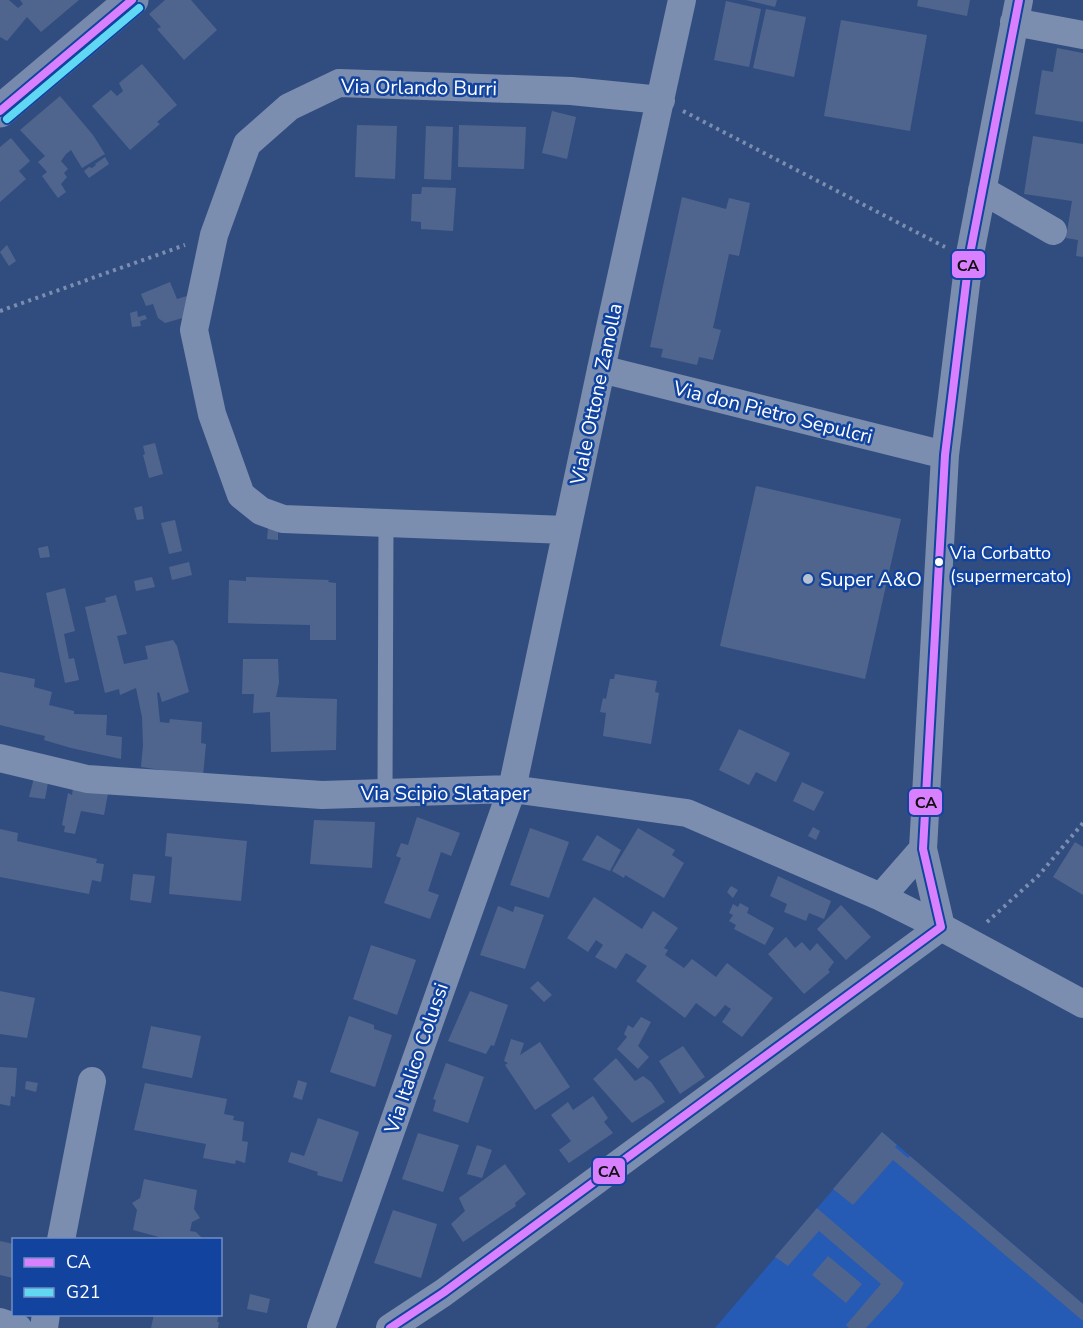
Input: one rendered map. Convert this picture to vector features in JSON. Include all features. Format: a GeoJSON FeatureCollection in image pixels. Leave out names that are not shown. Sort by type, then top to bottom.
{"type":"FeatureCollection","features":[{"type":"Feature","properties":{"kind":"street"},"geometry":{"type":"LineString","coordinates":[[0,111],[132,0]]}},
{"type":"Feature","properties":{"kind":"street","name":"Viale Ottone Zanolla"},"geometry":{"type":"LineString","coordinates":[[512,789],[682,0]]}},
{"type":"Feature","properties":{"kind":"street"},"geometry":{"type":"LineString","coordinates":[[390,1328],[443,1293],[940,927],[923,849],[945,455],[969,259],[1016,11],[1083,35]]}},
{"type":"Feature","properties":{"kind":"street","name":"Via Orlando Burri"},"geometry":{"type":"LineString","coordinates":[[566,530],[283,519],[261,510],[241,495],[212,414],[194,330],[214,235],[247,144],[289,107],[339,83],[571,91],[660,100]]}},
{"type":"Feature","properties":{"kind":"street"},"geometry":{"type":"LineString","coordinates":[[982,190],[1053,231]]}},
{"type":"Feature","properties":{"kind":"street","name":"Via don Pietro Sepulcri"},"geometry":{"type":"LineString","coordinates":[[601,369],[945,455]]}},
{"type":"Feature","properties":{"kind":"street","name":"Via Scipio Slataper"},"geometry":{"type":"LineString","coordinates":[[0,758],[87,780],[322,795],[512,789],[687,813],[881,897],[1083,1004]]}},
{"type":"Feature","properties":{"kind":"street","name":"Via Italico Colussi"},"geometry":{"type":"LineString","coordinates":[[321,1328],[512,789]]}},
{"type":"Feature","properties":{"kind":"street"},"geometry":{"type":"LineString","coordinates":[[881,897],[923,849]]}},
{"type":"Feature","properties":{"kind":"street"},"geometry":{"type":"LineString","coordinates":[[61,1238],[92,1080]]}},
{"type":"Feature","properties":{"kind":"street"},"geometry":{"type":"LineString","coordinates":[[0,1322],[18,1328]]}},
{"type":"Feature","properties":{"kind":"lane"},"geometry":{"type":"LineString","coordinates":[[385,792],[386,523]]}},
{"type":"Feature","properties":{"kind":"path"},"geometry":{"type":"LineString","coordinates":[[660,100],[969,259]]}},
{"type":"Feature","properties":{"kind":"path"},"geometry":{"type":"LineString","coordinates":[[0,311],[214,235]]}},
{"type":"Feature","properties":{"kind":"path"},"geometry":{"type":"LineString","coordinates":[[966,940],[1039,875],[1083,823]]}},
{"type":"Feature","properties":{"kind":"shaded area"},"geometry":{"type":"Polygon","coordinates":[[[882,1132],[1083,1304],[1083,1328],[715,1328],[882,1132]]]}},
{"type":"Feature","properties":{"kind":"building"},"geometry":{"type":"Polygon","coordinates":[[[0,0],[9,0],[18,8],[23,4],[20,0],[79,0],[41,32],[27,17],[7,41],[0,37],[0,0]]]}},
{"type":"Feature","properties":{"kind":"building"},"geometry":{"type":"Polygon","coordinates":[[[165,0],[191,0],[217,30],[184,60],[157,29],[161,27],[149,14],[165,0]]]}},
{"type":"Feature","properties":{"kind":"building"},"geometry":{"type":"Polygon","coordinates":[[[746,0],[777,0],[775,7],[746,0]]]}},
{"type":"Feature","properties":{"kind":"building"},"geometry":{"type":"Polygon","coordinates":[[[918,0],[970,0],[967,16],[917,6],[918,0]]]}},
{"type":"Feature","properties":{"kind":"building"},"geometry":{"type":"Polygon","coordinates":[[[726,1],[761,9],[749,67],[714,60],[726,1]]]}},
{"type":"Feature","properties":{"kind":"building"},"geometry":{"type":"Polygon","coordinates":[[[766,9],[806,17],[794,77],[753,68],[766,9]]]}},
{"type":"Feature","properties":{"kind":"building"},"geometry":{"type":"Polygon","coordinates":[[[841,20],[927,35],[910,131],[824,116],[841,20]]]}},
{"type":"Feature","properties":{"kind":"building"},"geometry":{"type":"Polygon","coordinates":[[[1057,48],[1083,53],[1083,122],[1035,114],[1042,70],[1053,72],[1057,48]]]}},
{"type":"Feature","properties":{"kind":"building"},"geometry":{"type":"Polygon","coordinates":[[[142,64],[177,105],[157,122],[160,124],[130,150],[92,106],[111,90],[117,96],[122,92],[119,83],[142,64]]]}},
{"type":"Feature","properties":{"kind":"building"},"geometry":{"type":"Polygon","coordinates":[[[60,96],[93,135],[105,154],[82,168],[71,150],[66,154],[61,161],[68,169],[64,173],[67,177],[61,184],[66,192],[58,198],[42,176],[47,172],[38,162],[45,156],[20,130],[60,96]]]}},
{"type":"Feature","properties":{"kind":"building"},"geometry":{"type":"Polygon","coordinates":[[[552,111],[576,117],[567,159],[542,153],[552,111]]]}},
{"type":"Feature","properties":{"kind":"building"},"geometry":{"type":"Polygon","coordinates":[[[357,125],[397,126],[395,179],[355,177],[357,125]]]}},
{"type":"Feature","properties":{"kind":"building"},"geometry":{"type":"Polygon","coordinates":[[[459,125],[526,127],[524,169],[458,167],[459,125]]]}},
{"type":"Feature","properties":{"kind":"building"},"geometry":{"type":"Polygon","coordinates":[[[426,126],[453,127],[451,180],[424,179],[426,126]]]}},
{"type":"Feature","properties":{"kind":"building"},"geometry":{"type":"Polygon","coordinates":[[[1033,136],[1083,144],[1083,257],[1076,256],[1078,240],[1066,238],[1072,201],[1024,194],[1033,136]]]}},
{"type":"Feature","properties":{"kind":"building"},"geometry":{"type":"Polygon","coordinates":[[[11,138],[30,161],[19,171],[26,179],[0,202],[0,147],[11,138]]]}},
{"type":"Feature","properties":{"kind":"building"},"geometry":{"type":"Polygon","coordinates":[[[105,157],[109,164],[89,178],[84,171],[89,167],[92,168],[105,157]]]}},
{"type":"Feature","properties":{"kind":"building"},"geometry":{"type":"Polygon","coordinates":[[[422,187],[456,188],[453,231],[421,229],[421,222],[411,221],[412,194],[421,194],[422,187]]]}},
{"type":"Feature","properties":{"kind":"building"},"geometry":{"type":"Polygon","coordinates":[[[682,197],[726,209],[729,198],[750,203],[739,256],[729,254],[713,328],[721,330],[713,360],[699,357],[697,365],[661,357],[663,349],[650,347],[682,197]]]}},
{"type":"Feature","properties":{"kind":"building"},"geometry":{"type":"Polygon","coordinates":[[[7,245],[16,261],[9,266],[0,252],[7,245]]]}},
{"type":"Feature","properties":{"kind":"building"},"geometry":{"type":"Polygon","coordinates":[[[170,282],[177,299],[187,296],[193,315],[165,323],[158,318],[153,304],[146,306],[141,294],[170,282]]]}},
{"type":"Feature","properties":{"kind":"building"},"geometry":{"type":"Polygon","coordinates":[[[137,311],[138,317],[145,315],[147,319],[140,321],[141,326],[132,327],[130,313],[137,311]]]}},
{"type":"Feature","properties":{"kind":"building"},"geometry":{"type":"Polygon","coordinates":[[[155,443],[163,474],[149,478],[143,446],[155,443]]]}},
{"type":"Feature","properties":{"kind":"building"},"geometry":{"type":"Polygon","coordinates":[[[756,486],[901,519],[865,679],[720,646],[756,486]]]}},
{"type":"Feature","properties":{"kind":"building"},"geometry":{"type":"Polygon","coordinates":[[[142,506],[144,519],[137,520],[134,508],[142,506]]]}},
{"type":"Feature","properties":{"kind":"building"},"geometry":{"type":"Polygon","coordinates":[[[175,520],[182,551],[169,554],[161,523],[175,520]]]}},
{"type":"Feature","properties":{"kind":"building"},"geometry":{"type":"Polygon","coordinates":[[[268,528],[278,528],[278,540],[267,539],[268,528]]]}},
{"type":"Feature","properties":{"kind":"building"},"geometry":{"type":"Polygon","coordinates":[[[48,546],[50,557],[40,558],[38,548],[48,546]]]}},
{"type":"Feature","properties":{"kind":"building"},"geometry":{"type":"Polygon","coordinates":[[[189,562],[192,575],[172,580],[169,567],[189,562]]]}},
{"type":"Feature","properties":{"kind":"building"},"geometry":{"type":"Polygon","coordinates":[[[152,577],[155,587],[136,591],[134,581],[152,577]]]}},
{"type":"Feature","properties":{"kind":"building"},"geometry":{"type":"Polygon","coordinates":[[[246,577],[329,580],[328,582],[336,583],[336,640],[310,640],[310,625],[228,623],[229,580],[246,581],[246,577]]]}},
{"type":"Feature","properties":{"kind":"building"},"geometry":{"type":"Polygon","coordinates":[[[65,588],[75,631],[64,634],[69,659],[74,658],[79,680],[65,683],[46,593],[65,588]]]}},
{"type":"Feature","properties":{"kind":"building"},"geometry":{"type":"Polygon","coordinates":[[[116,595],[127,634],[117,636],[124,664],[148,659],[145,646],[173,640],[177,646],[189,692],[162,702],[159,692],[157,693],[160,722],[169,723],[170,719],[202,722],[201,743],[206,744],[203,776],[141,767],[142,717],[136,688],[120,695],[119,689],[105,693],[85,607],[106,602],[105,598],[116,595]]]}},
{"type":"Feature","properties":{"kind":"building"},"geometry":{"type":"Polygon","coordinates":[[[243,659],[278,659],[279,683],[276,697],[337,699],[336,750],[271,752],[270,712],[253,713],[254,694],[242,694],[243,659]]]}},
{"type":"Feature","properties":{"kind":"building"},"geometry":{"type":"Polygon","coordinates":[[[0,672],[35,679],[34,687],[52,692],[49,705],[74,711],[74,714],[107,715],[106,735],[122,737],[121,759],[71,748],[44,740],[45,736],[0,725],[0,672]]]}},
{"type":"Feature","properties":{"kind":"building"},"geometry":{"type":"Polygon","coordinates":[[[615,674],[657,681],[655,692],[659,693],[651,744],[603,736],[606,713],[600,712],[603,698],[606,699],[610,679],[614,679],[615,674]]]}},
{"type":"Feature","properties":{"kind":"building"},"geometry":{"type":"Polygon","coordinates":[[[739,729],[790,753],[776,782],[756,772],[749,785],[719,770],[739,729]]]}},
{"type":"Feature","properties":{"kind":"building"},"geometry":{"type":"Polygon","coordinates":[[[35,774],[49,777],[45,799],[29,797],[35,774]]]}},
{"type":"Feature","properties":{"kind":"building"},"geometry":{"type":"Polygon","coordinates":[[[74,782],[109,788],[104,815],[81,811],[75,834],[64,832],[65,826],[62,825],[68,793],[72,795],[74,782]]]}},
{"type":"Feature","properties":{"kind":"building"},"geometry":{"type":"Polygon","coordinates":[[[802,782],[824,792],[814,811],[793,801],[802,782]]]}},
{"type":"Feature","properties":{"kind":"building"},"geometry":{"type":"Polygon","coordinates":[[[417,817],[460,833],[451,856],[441,852],[428,891],[439,895],[430,919],[384,903],[401,858],[396,856],[401,843],[408,845],[417,817]]]}},
{"type":"Feature","properties":{"kind":"building"},"geometry":{"type":"Polygon","coordinates":[[[314,820],[375,822],[372,868],[310,864],[314,820]]]}},
{"type":"Feature","properties":{"kind":"building"},"geometry":{"type":"Polygon","coordinates":[[[813,827],[820,831],[816,840],[808,836],[813,827]]]}},
{"type":"Feature","properties":{"kind":"building"},"geometry":{"type":"Polygon","coordinates":[[[530,828],[569,842],[549,898],[510,885],[530,828]]]}},
{"type":"Feature","properties":{"kind":"building"},"geometry":{"type":"Polygon","coordinates":[[[638,828],[675,850],[672,855],[684,863],[664,898],[625,875],[624,878],[612,871],[638,828]]]}},
{"type":"Feature","properties":{"kind":"building"},"geometry":{"type":"Polygon","coordinates":[[[0,829],[18,833],[17,841],[97,859],[96,863],[104,864],[101,882],[92,880],[89,894],[0,877],[0,829]]]}},
{"type":"Feature","properties":{"kind":"building"},"geometry":{"type":"Polygon","coordinates":[[[167,833],[247,841],[241,901],[169,894],[172,857],[165,856],[167,833]]]}},
{"type":"Feature","properties":{"kind":"building"},"geometry":{"type":"Polygon","coordinates":[[[597,835],[621,850],[610,871],[582,860],[597,835]]]}},
{"type":"Feature","properties":{"kind":"building"},"geometry":{"type":"Polygon","coordinates":[[[1075,842],[1083,847],[1083,895],[1053,877],[1075,842]]]}},
{"type":"Feature","properties":{"kind":"building"},"geometry":{"type":"Polygon","coordinates":[[[133,874],[155,876],[151,903],[130,900],[133,874]]]}},
{"type":"Feature","properties":{"kind":"building"},"geometry":{"type":"Polygon","coordinates":[[[778,876],[831,901],[824,919],[809,913],[806,921],[784,912],[787,904],[770,896],[778,876]]]}},
{"type":"Feature","properties":{"kind":"building"},"geometry":{"type":"Polygon","coordinates":[[[731,886],[738,890],[733,898],[727,892],[731,886]]]}},
{"type":"Feature","properties":{"kind":"building"},"geometry":{"type":"Polygon","coordinates":[[[594,897],[642,929],[653,911],[678,928],[664,948],[668,950],[665,955],[684,968],[692,959],[716,977],[727,963],[773,998],[742,1037],[722,1022],[731,1009],[725,1005],[715,1017],[696,1003],[685,1018],[636,981],[647,966],[626,953],[616,969],[595,957],[603,945],[596,940],[588,952],[567,938],[594,897]]]}},
{"type":"Feature","properties":{"kind":"building"},"geometry":{"type":"Polygon","coordinates":[[[740,903],[749,908],[747,913],[774,928],[765,945],[734,929],[736,925],[729,921],[733,915],[729,913],[733,904],[738,907],[740,903]]]}},
{"type":"Feature","properties":{"kind":"building"},"geometry":{"type":"Polygon","coordinates":[[[841,905],[871,937],[846,960],[817,929],[841,905]]]}},
{"type":"Feature","properties":{"kind":"building"},"geometry":{"type":"Polygon","coordinates":[[[498,906],[513,912],[515,906],[544,915],[525,969],[480,955],[498,906]]]}},
{"type":"Feature","properties":{"kind":"building"},"geometry":{"type":"Polygon","coordinates":[[[786,937],[795,948],[802,942],[810,951],[817,943],[834,962],[828,970],[830,972],[804,994],[768,954],[786,937]]]}},
{"type":"Feature","properties":{"kind":"building"},"geometry":{"type":"Polygon","coordinates":[[[371,945],[416,960],[397,1015],[353,999],[371,945]]]}},
{"type":"Feature","properties":{"kind":"building"},"geometry":{"type":"Polygon","coordinates":[[[538,981],[552,995],[544,1002],[530,988],[538,981]]]}},
{"type":"Feature","properties":{"kind":"building"},"geometry":{"type":"Polygon","coordinates":[[[0,991],[35,998],[27,1038],[0,1034],[0,991]]]}},
{"type":"Feature","properties":{"kind":"building"},"geometry":{"type":"Polygon","coordinates":[[[470,991],[508,1005],[494,1046],[491,1045],[486,1054],[448,1041],[470,991]]]}},
{"type":"Feature","properties":{"kind":"building"},"geometry":{"type":"Polygon","coordinates":[[[349,1016],[374,1025],[374,1029],[392,1035],[375,1087],[330,1072],[349,1016]]]}},
{"type":"Feature","properties":{"kind":"building"},"geometry":{"type":"Polygon","coordinates":[[[641,1017],[651,1022],[638,1046],[649,1057],[638,1069],[617,1049],[627,1037],[624,1034],[628,1025],[633,1028],[641,1017]]]}},
{"type":"Feature","properties":{"kind":"building"},"geometry":{"type":"Polygon","coordinates":[[[151,1026],[201,1036],[192,1078],[142,1068],[151,1026]]]}},
{"type":"Feature","properties":{"kind":"building"},"geometry":{"type":"Polygon","coordinates":[[[511,1039],[524,1043],[520,1055],[540,1042],[570,1087],[535,1110],[505,1065],[508,1063],[504,1061],[511,1039]]]}},
{"type":"Feature","properties":{"kind":"building"},"geometry":{"type":"Polygon","coordinates":[[[683,1046],[705,1077],[680,1094],[659,1061],[683,1046]]]}},
{"type":"Feature","properties":{"kind":"building"},"geometry":{"type":"Polygon","coordinates":[[[616,1058],[635,1081],[643,1076],[651,1082],[665,1102],[632,1123],[593,1079],[616,1058]]]}},
{"type":"Feature","properties":{"kind":"building"},"geometry":{"type":"Polygon","coordinates":[[[446,1063],[484,1077],[468,1123],[433,1111],[436,1100],[433,1099],[446,1063]]]}},
{"type":"Feature","properties":{"kind":"building"},"geometry":{"type":"Polygon","coordinates":[[[0,1067],[17,1068],[15,1097],[11,1096],[10,1106],[0,1104],[0,1067]]]}},
{"type":"Feature","properties":{"kind":"building"},"geometry":{"type":"Polygon","coordinates":[[[298,1080],[307,1083],[302,1100],[293,1097],[298,1080]]]}},
{"type":"Feature","properties":{"kind":"building"},"geometry":{"type":"Polygon","coordinates":[[[26,1081],[38,1083],[36,1092],[25,1089],[26,1081]]]}},
{"type":"Feature","properties":{"kind":"building"},"geometry":{"type":"Polygon","coordinates":[[[145,1083],[227,1099],[224,1114],[234,1116],[233,1120],[244,1122],[242,1141],[248,1142],[245,1163],[236,1160],[235,1164],[203,1158],[206,1144],[134,1130],[145,1083]]]}},
{"type":"Feature","properties":{"kind":"building"},"geometry":{"type":"Polygon","coordinates":[[[593,1096],[608,1118],[604,1122],[613,1133],[569,1163],[559,1150],[571,1141],[551,1115],[568,1102],[573,1110],[593,1096]]]}},
{"type":"Feature","properties":{"kind":"building"},"geometry":{"type":"Polygon","coordinates":[[[318,1118],[359,1132],[342,1182],[317,1175],[318,1172],[288,1162],[291,1152],[304,1156],[318,1118]]]}},
{"type":"Feature","properties":{"kind":"building"},"geometry":{"type":"Polygon","coordinates":[[[882,1132],[897,1145],[895,1147],[908,1158],[910,1156],[1083,1304],[1083,1321],[893,1160],[853,1205],[833,1189],[882,1132]]]}},
{"type":"Feature","properties":{"kind":"building"},"geometry":{"type":"Polygon","coordinates":[[[418,1133],[459,1145],[443,1192],[402,1179],[418,1133]]]}},
{"type":"Feature","properties":{"kind":"building"},"geometry":{"type":"Polygon","coordinates":[[[477,1145],[492,1150],[482,1178],[467,1174],[477,1145]]]}},
{"type":"Feature","properties":{"kind":"building"},"geometry":{"type":"Polygon","coordinates":[[[505,1164],[526,1194],[515,1203],[516,1206],[463,1242],[451,1224],[465,1211],[459,1198],[505,1164]]]}},
{"type":"Feature","properties":{"kind":"building"},"geometry":{"type":"Polygon","coordinates":[[[144,1179],[197,1190],[194,1209],[200,1218],[192,1222],[190,1231],[196,1232],[202,1238],[163,1238],[133,1230],[137,1210],[132,1203],[140,1198],[144,1179]]]}},
{"type":"Feature","properties":{"kind":"building"},"geometry":{"type":"Polygon","coordinates":[[[817,1208],[904,1283],[899,1292],[866,1328],[849,1328],[846,1325],[881,1284],[819,1231],[788,1266],[775,1257],[817,1208]]]}},
{"type":"Feature","properties":{"kind":"building"},"geometry":{"type":"Polygon","coordinates":[[[393,1210],[437,1224],[421,1278],[374,1263],[393,1210]]]}},
{"type":"Feature","properties":{"kind":"building"},"geometry":{"type":"Polygon","coordinates":[[[0,1241],[12,1244],[12,1278],[0,1275],[0,1241]]]}},
{"type":"Feature","properties":{"kind":"building"},"geometry":{"type":"Polygon","coordinates":[[[828,1256],[862,1284],[846,1303],[812,1275],[828,1256]]]}},
{"type":"Feature","properties":{"kind":"building"},"geometry":{"type":"Polygon","coordinates":[[[250,1294],[270,1299],[267,1313],[247,1309],[250,1294]]]}},
{"type":"Feature","properties":{"kind":"building"},"geometry":{"type":"Polygon","coordinates":[[[154,1316],[218,1316],[218,1328],[151,1328],[154,1316]]]}},
{"type":"Feature","properties":{"kind":"transit line","name":"CA"},"geometry":{"type":"LineString","coordinates":[[0,111],[132,0]]}},
{"type":"Feature","properties":{"kind":"transit line","name":"CA"},"geometry":{"type":"LineString","coordinates":[[390,1328],[443,1293],[941,927],[923,849],[945,455],[969,259],[1019,0]]}},
{"type":"Feature","properties":{"kind":"transit line","name":"G21"},"geometry":{"type":"LineString","coordinates":[[7,119],[139,8]]}},
{"type":"Feature","properties":{"kind":"place","name":"Via Corbatto (supermercato)"},"geometry":{"type":"Point","coordinates":[939,562]}},
{"type":"Feature","properties":{"kind":"place","name":"Super A&O"},"geometry":{"type":"Point","coordinates":[808,579]}}]}
